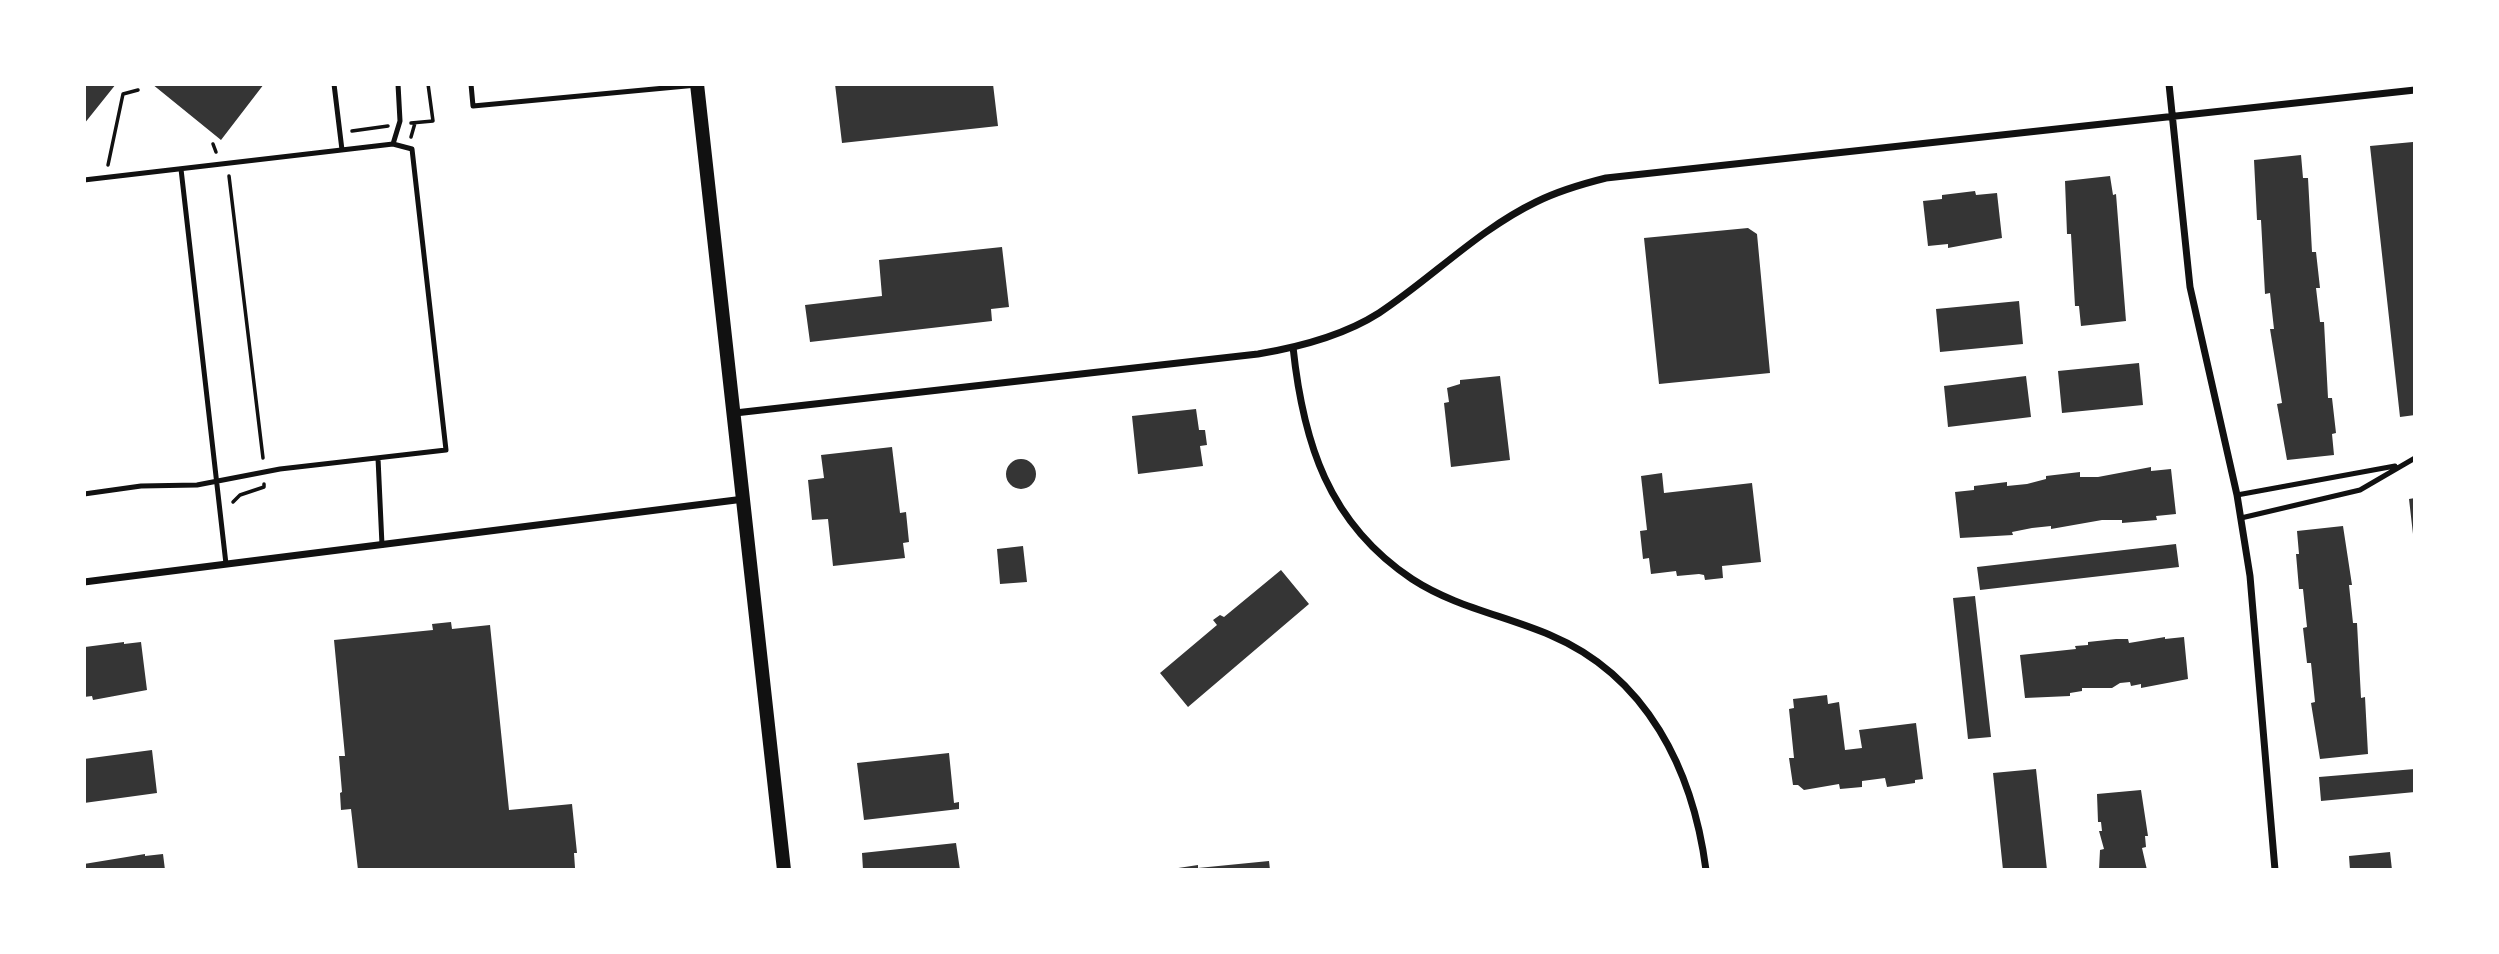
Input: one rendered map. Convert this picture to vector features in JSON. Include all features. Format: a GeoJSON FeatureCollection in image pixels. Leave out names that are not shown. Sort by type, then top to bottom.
{"type":"FeatureCollection","features":[{"type":"Feature","properties":{"kind":"main road"},"geometry":{"type":"LineString","coordinates":[[697,84],[784,870]]}},
{"type":"Feature","properties":{"kind":"street"},"geometry":{"type":"LineString","coordinates":[[2169,84],[2196,320],[2237,495],[2250,576],[2275,870]]}},
{"type":"Feature","properties":{"kind":"street"},"geometry":{"type":"LineString","coordinates":[[735,413],[1293,347],[1352,328],[1378,314],[1506,219],[1535,202],[1569,188],[1606,178],[2415,90]]}},
{"type":"Feature","properties":{"kind":"street"},"geometry":{"type":"LineString","coordinates":[[1293,347],[1304,428],[1325,478],[1359,530],[1385,558],[1431,590],[1474,610],[1552,635],[1586,654],[1632,693],[1663,731],[1690,790],[1706,870]]}},
{"type":"Feature","properties":{"kind":"street"},"geometry":{"type":"LineString","coordinates":[[84,582],[744,499]]}},
{"type":"Feature","properties":{"kind":"lane"},"geometry":{"type":"LineString","coordinates":[[334,84],[342,150]]}},
{"type":"Feature","properties":{"kind":"lane"},"geometry":{"type":"LineString","coordinates":[[393,144],[401,121],[398,84]]}},
{"type":"Feature","properties":{"kind":"lane"},"geometry":{"type":"LineString","coordinates":[[471,84],[473,106],[697,84]]}},
{"type":"Feature","properties":{"kind":"lane"},"geometry":{"type":"LineString","coordinates":[[84,180],[393,144],[412,149],[446,450],[272,471],[216,482],[84,494]]}},
{"type":"Feature","properties":{"kind":"lane"},"geometry":{"type":"LineString","coordinates":[[181,169],[226,564]]}},
{"type":"Feature","properties":{"kind":"lane"},"geometry":{"type":"LineString","coordinates":[[379,458],[382,545]]}},
{"type":"Feature","properties":{"kind":"lane"},"geometry":{"type":"LineString","coordinates":[[2241,518],[2360,490],[2415,458]]}},
{"type":"Feature","properties":{"kind":"lane"},"geometry":{"type":"LineString","coordinates":[[2237,495],[2399,466]]}},
{"type":"Feature","properties":{"kind":"path"},"geometry":{"type":"LineString","coordinates":[[411,141],[413,123],[433,121],[428,84]]}},
{"type":"Feature","properties":{"kind":"path"},"geometry":{"type":"LineString","coordinates":[[107,156],[123,94],[138,90]]}},
{"type":"Feature","properties":{"kind":"path"},"geometry":{"type":"LineString","coordinates":[[352,131],[389,126]]}},
{"type":"Feature","properties":{"kind":"path"},"geometry":{"type":"LineString","coordinates":[[213,144],[217,154]]}},
{"type":"Feature","properties":{"kind":"path"},"geometry":{"type":"LineString","coordinates":[[229,176],[263,458]]}},
{"type":"Feature","properties":{"kind":"path"},"geometry":{"type":"LineString","coordinates":[[233,502],[240,495],[264,488],[264,484]]}},
{"type":"Feature","properties":{"kind":"building"},"geometry":{"type":"Polygon","coordinates":[[[84,84],[116,84],[84,124],[84,84]]]}},
{"type":"Feature","properties":{"kind":"building"},"geometry":{"type":"Polygon","coordinates":[[[152,84],[264,84],[221,140],[152,84]]]}},
{"type":"Feature","properties":{"kind":"building"},"geometry":{"type":"Polygon","coordinates":[[[835,84],[993,84],[998,126],[842,143],[835,84]]]}},
{"type":"Feature","properties":{"kind":"building"},"geometry":{"type":"Polygon","coordinates":[[[2413,142],[2415,415],[2400,417],[2370,146],[2413,142]]]}},
{"type":"Feature","properties":{"kind":"building"},"geometry":{"type":"Polygon","coordinates":[[[2301,155],[2303,178],[2308,178],[2312,252],[2316,252],[2320,288],[2316,288],[2320,322],[2324,322],[2328,398],[2332,398],[2336,433],[2332,434],[2334,455],[2287,460],[2277,404],[2282,403],[2270,329],[2274,329],[2270,293],[2265,294],[2254,160],[2301,155]]]}},
{"type":"Feature","properties":{"kind":"building"},"geometry":{"type":"Polygon","coordinates":[[[2110,176],[2113,195],[2116,194],[2126,321],[2081,326],[2079,306],[2075,306],[2071,234],[2067,234],[2065,181],[2110,176]]]}},
{"type":"Feature","properties":{"kind":"building"},"geometry":{"type":"Polygon","coordinates":[[[1975,191],[1976,195],[1997,193],[2002,238],[1948,248],[1948,244],[1928,246],[1923,201],[1942,199],[1942,195],[1975,191]]]}},
{"type":"Feature","properties":{"kind":"building"},"geometry":{"type":"Polygon","coordinates":[[[1748,228],[1757,234],[1770,373],[1659,384],[1644,238],[1748,228]]]}},
{"type":"Feature","properties":{"kind":"building"},"geometry":{"type":"Polygon","coordinates":[[[1002,247],[1009,307],[991,309],[992,321],[810,342],[805,305],[882,296],[879,260],[1002,247]]]}},
{"type":"Feature","properties":{"kind":"building"},"geometry":{"type":"Polygon","coordinates":[[[2019,301],[2023,344],[1940,352],[1936,309],[2019,301]]]}},
{"type":"Feature","properties":{"kind":"building"},"geometry":{"type":"Polygon","coordinates":[[[2139,363],[2143,405],[2062,413],[2058,371],[2139,363]]]}},
{"type":"Feature","properties":{"kind":"building"},"geometry":{"type":"Polygon","coordinates":[[[1500,376],[1510,460],[1451,467],[1444,403],[1449,402],[1447,388],[1460,384],[1460,380],[1500,376]]]}},
{"type":"Feature","properties":{"kind":"building"},"geometry":{"type":"Polygon","coordinates":[[[2026,376],[2031,417],[1948,427],[1944,386],[2026,376]]]}},
{"type":"Feature","properties":{"kind":"building"},"geometry":{"type":"Polygon","coordinates":[[[1196,409],[1199,430],[1205,430],[1207,445],[1200,446],[1203,466],[1138,474],[1132,416],[1196,409]]]}},
{"type":"Feature","properties":{"kind":"building"},"geometry":{"type":"Polygon","coordinates":[[[892,447],[900,513],[906,512],[909,542],[903,543],[905,558],[833,566],[828,519],[812,520],[808,480],[824,478],[821,455],[892,447]]]}},
{"type":"Feature","properties":{"kind":"building"},"geometry":{"type":"Polygon","coordinates":[[[1021,459],[1031,464],[1036,474],[1031,484],[1021,489],[1011,484],[1006,474],[1011,464],[1021,459]]]}},
{"type":"Feature","properties":{"kind":"building"},"geometry":{"type":"Polygon","coordinates":[[[2151,467],[2151,471],[2171,469],[2176,514],[2156,516],[2157,520],[2122,523],[2122,520],[2102,520],[2051,529],[2051,526],[2032,528],[2012,532],[2013,535],[1960,538],[1955,492],[1974,490],[1974,486],[2007,482],[2007,486],[2027,484],[2046,479],[2046,476],[2080,472],[2080,477],[2098,477],[2151,467]]]}},
{"type":"Feature","properties":{"kind":"building"},"geometry":{"type":"Polygon","coordinates":[[[1662,473],[1664,493],[1752,483],[1761,562],[1722,566],[1723,578],[1705,580],[1704,575],[1699,574],[1677,576],[1676,571],[1651,574],[1649,558],[1643,559],[1640,531],[1647,530],[1641,476],[1662,473]]]}},
{"type":"Feature","properties":{"kind":"building"},"geometry":{"type":"Polygon","coordinates":[[[2415,498],[2415,533],[2413,534],[2409,499],[2415,498]]]}},
{"type":"Feature","properties":{"kind":"building"},"geometry":{"type":"Polygon","coordinates":[[[2343,526],[2352,585],[2349,585],[2353,623],[2357,623],[2361,698],[2365,697],[2368,754],[2320,759],[2311,703],[2315,702],[2311,663],[2307,663],[2303,628],[2307,627],[2303,589],[2299,589],[2297,531],[2343,526]]]}},
{"type":"Feature","properties":{"kind":"building"},"geometry":{"type":"Polygon","coordinates":[[[2176,544],[2179,567],[1980,590],[1977,567],[2176,544]]]}},
{"type":"Feature","properties":{"kind":"building"},"geometry":{"type":"Polygon","coordinates":[[[1023,546],[1027,582],[1000,584],[997,549],[1023,546]]]}},
{"type":"Feature","properties":{"kind":"building"},"geometry":{"type":"Polygon","coordinates":[[[1281,570],[1309,604],[1188,707],[1160,673],[1217,625],[1213,620],[1220,615],[1224,617],[1281,570]]]}},
{"type":"Feature","properties":{"kind":"building"},"geometry":{"type":"Polygon","coordinates":[[[1975,596],[1991,737],[1968,739],[1953,598],[1975,596]]]}},
{"type":"Feature","properties":{"kind":"building"},"geometry":{"type":"Polygon","coordinates":[[[451,622],[452,629],[490,625],[509,810],[572,804],[577,853],[574,853],[575,868],[358,870],[351,809],[341,810],[339,756],[345,756],[334,640],[433,630],[432,624],[451,622]]]}},
{"type":"Feature","properties":{"kind":"building"},"geometry":{"type":"Polygon","coordinates":[[[2184,637],[2188,679],[2141,688],[2141,684],[2131,686],[2130,682],[2120,683],[2112,688],[2082,688],[2082,691],[2070,693],[2070,696],[2025,698],[2020,655],[2076,649],[2075,646],[2088,645],[2088,642],[2128,639],[2129,643],[2184,637]]]}},
{"type":"Feature","properties":{"kind":"building"},"geometry":{"type":"Polygon","coordinates":[[[141,642],[147,690],[93,700],[92,696],[84,697],[85,647],[141,642]]]}},
{"type":"Feature","properties":{"kind":"building"},"geometry":{"type":"Polygon","coordinates":[[[1827,695],[1828,704],[1839,702],[1845,750],[1862,748],[1859,730],[1916,723],[1923,779],[1915,780],[1915,783],[1887,787],[1885,778],[1862,781],[1862,787],[1840,789],[1839,784],[1804,790],[1793,785],[1789,758],[1794,758],[1789,709],[1794,708],[1793,699],[1827,695]]]}},
{"type":"Feature","properties":{"kind":"building"},"geometry":{"type":"Polygon","coordinates":[[[152,750],[157,793],[84,803],[84,759],[152,750]]]}},
{"type":"Feature","properties":{"kind":"building"},"geometry":{"type":"Polygon","coordinates":[[[949,753],[954,803],[959,802],[959,809],[864,820],[857,763],[949,753]]]}},
{"type":"Feature","properties":{"kind":"building"},"geometry":{"type":"Polygon","coordinates":[[[2036,769],[2047,870],[2003,870],[1993,773],[2036,769]]]}},
{"type":"Feature","properties":{"kind":"building"},"geometry":{"type":"Polygon","coordinates":[[[2415,769],[2415,792],[2321,801],[2319,777],[2415,769]]]}},
{"type":"Feature","properties":{"kind":"building"},"geometry":{"type":"Polygon","coordinates":[[[2141,790],[2148,836],[2145,836],[2146,847],[2142,848],[2147,870],[2099,870],[2100,850],[2104,849],[2099,831],[2102,831],[2101,822],[2098,822],[2097,794],[2141,790]]]}},
{"type":"Feature","properties":{"kind":"building"},"geometry":{"type":"Polygon","coordinates":[[[956,843],[960,870],[863,870],[862,853],[956,843]]]}},
{"type":"Feature","properties":{"kind":"building"},"geometry":{"type":"Polygon","coordinates":[[[2390,852],[2392,870],[2350,870],[2349,856],[2390,852]]]}},
{"type":"Feature","properties":{"kind":"building"},"geometry":{"type":"Polygon","coordinates":[[[145,854],[163,854],[165,870],[84,870],[84,864],[145,854]]]}},
{"type":"Feature","properties":{"kind":"building"},"geometry":{"type":"Polygon","coordinates":[[[1269,861],[1270,870],[1165,870],[1198,865],[1198,868],[1269,861]]]}}]}
